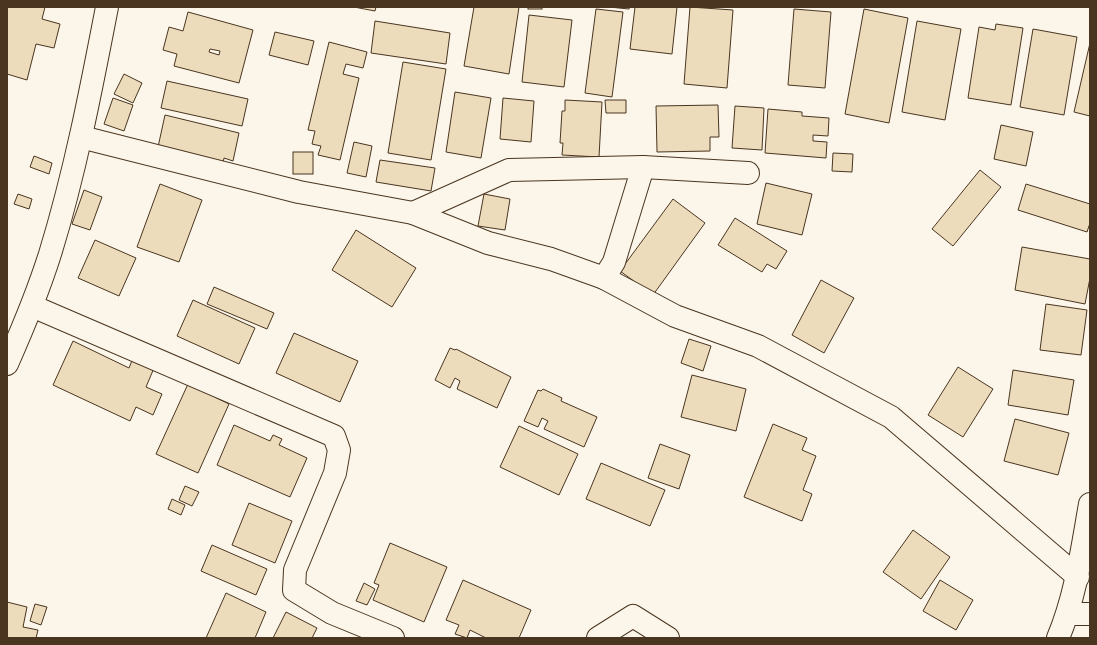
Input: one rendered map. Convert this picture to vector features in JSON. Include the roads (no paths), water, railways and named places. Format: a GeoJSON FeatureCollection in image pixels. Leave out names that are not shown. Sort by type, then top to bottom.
{"type":"FeatureCollection","features":[{"type":"Feature","properties":{"kind":"street"},"geometry":{"type":"LineString","coordinates":[[9,354],[32,306],[50,254],[82,137],[107,7]]}},
{"type":"Feature","properties":{"kind":"street"},"geometry":{"type":"LineString","coordinates":[[82,137],[300,192],[413,213],[488,243],[551,259],[604,278],[675,316],[758,346],[891,417],[1078,577]]}},
{"type":"Feature","properties":{"kind":"street"},"geometry":{"type":"LineString","coordinates":[[413,213],[509,170],[643,167],[748,173]]}},
{"type":"Feature","properties":{"kind":"street"},"geometry":{"type":"LineString","coordinates":[[604,278],[614,262],[643,167]]}},
{"type":"Feature","properties":{"kind":"street"},"geometry":{"type":"LineString","coordinates":[[32,306],[334,436],[339,450],[335,473],[295,570],[294,590],[332,613],[393,638]]}},
{"type":"Feature","properties":{"kind":"street"},"geometry":{"type":"LineString","coordinates":[[1058,638],[1068,614],[1078,577],[1090,504]]}},
{"type":"Feature","properties":{"kind":"street"},"geometry":{"type":"LineString","coordinates":[[1068,614],[1090,614]]}},
{"type":"Feature","properties":{"kind":"street"},"geometry":{"type":"LineString","coordinates":[[598,638],[633,616],[668,638]]}}]}
